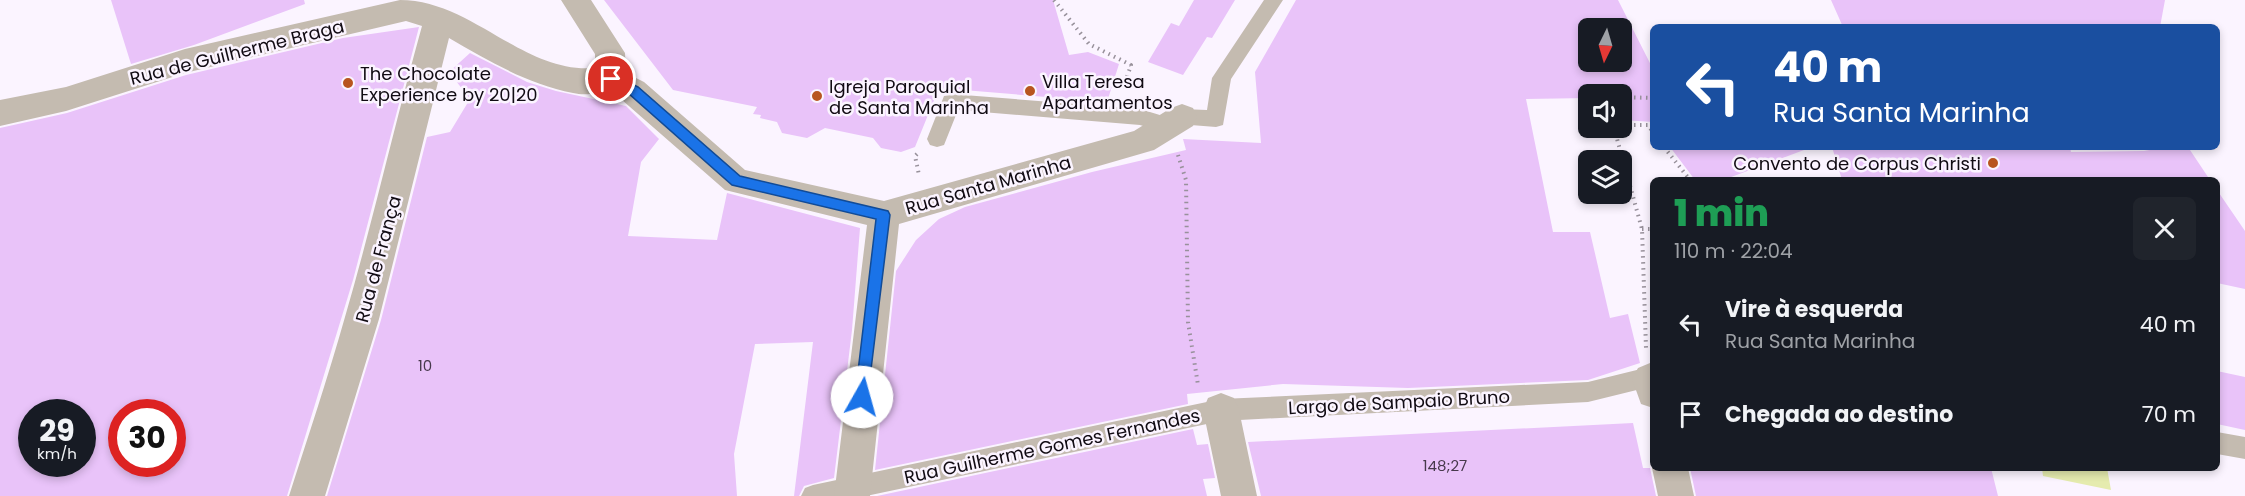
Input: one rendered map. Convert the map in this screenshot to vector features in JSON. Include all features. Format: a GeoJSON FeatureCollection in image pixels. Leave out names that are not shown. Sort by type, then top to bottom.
{"type":"FeatureCollection","features":[{"type":"Feature","properties":{"kind":"street"},"geometry":{"type":"LineString","coordinates":[[576,0],[609,53],[611,79]]}},
{"type":"Feature","properties":{"kind":"street","name":"Rua de Guilherme Braga"},"geometry":{"type":"LineString","coordinates":[[0,114],[66,99],[185,61],[406,10],[439,19],[514,61],[575,82],[611,79]]}},
{"type":"Feature","properties":{"kind":"street","name":"Rua de França"},"geometry":{"type":"LineString","coordinates":[[307,496],[362,319],[397,188],[407,136],[439,19]]}},
{"type":"Feature","properties":{"kind":"street","name":"Rua Santa Marinha"},"geometry":{"type":"LineString","coordinates":[[611,79],[633,91],[736,181],[884,215],[1143,141],[1175,122]]}},
{"type":"Feature","properties":{"kind":"street"},"geometry":{"type":"LineString","coordinates":[[852,492],[884,215]]}},
{"type":"Feature","properties":{"kind":"street"},"geometry":{"type":"LineString","coordinates":[[1212,413],[1239,496]]}},
{"type":"Feature","properties":{"kind":"street"},"geometry":{"type":"LineString","coordinates":[[1671,471],[1676,496]]}},
{"type":"Feature","properties":{"kind":"lane"},"geometry":{"type":"LineString","coordinates":[[937,139],[951,102],[1140,117],[1175,122],[1216,119],[1222,78],[1274,0]]}},
{"type":"Feature","properties":{"kind":"lane","name":"Largo de Sampaio Bruno"},"geometry":{"type":"LineString","coordinates":[[1212,413],[1588,392],[1650,383]]}},
{"type":"Feature","properties":{"kind":"lane","name":"Rua Guilherme Gomes Fernandes"},"geometry":{"type":"LineString","coordinates":[[813,496],[852,492],[1212,413]]}},
{"type":"Feature","properties":{"kind":"lane"},"geometry":{"type":"LineString","coordinates":[[2220,444],[2245,448]]}},
{"type":"Feature","properties":{"kind":"path"},"geometry":{"type":"LineString","coordinates":[[1054,0],[1089,44],[1131,65],[1115,115]]}},
{"type":"Feature","properties":{"kind":"path"},"geometry":{"type":"LineString","coordinates":[[1632,97],[1650,98]]}},
{"type":"Feature","properties":{"kind":"path"},"geometry":{"type":"LineString","coordinates":[[1175,122],[1186,180],[1188,322],[1212,413]]}},
{"type":"Feature","properties":{"kind":"path"},"geometry":{"type":"LineString","coordinates":[[1632,124],[1648,125],[1650,128]]}},
{"type":"Feature","properties":{"kind":"path"},"geometry":{"type":"LineString","coordinates":[[1617,138],[1642,229],[1646,347],[1650,371]]}},
{"type":"Feature","properties":{"kind":"path"},"geometry":{"type":"LineString","coordinates":[[1667,150],[1688,177]]}},
{"type":"Feature","properties":{"kind":"path"},"geometry":{"type":"LineString","coordinates":[[1642,229],[1650,229]]}},
{"type":"Feature","properties":{"kind":"green space"},"geometry":{"type":"Polygon","coordinates":[[[2042,471],[2108,471],[2111,490],[2043,476],[2042,471]]]}},
{"type":"Feature","properties":{"kind":"building"},"geometry":{"type":"Polygon","coordinates":[[[111,0],[304,0],[305,4],[194,45],[131,64],[111,0]]]}},
{"type":"Feature","properties":{"kind":"building"},"geometry":{"type":"Polygon","coordinates":[[[604,0],[1053,0],[1069,55],[1088,52],[1119,64],[1107,102],[939,88],[915,147],[901,152],[881,148],[873,138],[825,128],[807,138],[782,133],[777,122],[753,114],[757,107],[673,90],[604,0]]]}},
{"type":"Feature","properties":{"kind":"building"},"geometry":{"type":"Polygon","coordinates":[[[1194,0],[1235,0],[1212,38],[1207,37],[1183,75],[1148,62],[1171,23],[1179,26],[1194,0]]]}},
{"type":"Feature","properties":{"kind":"building"},"geometry":{"type":"Polygon","coordinates":[[[1296,0],[1618,0],[1627,18],[1578,18],[1578,72],[1632,72],[1632,28],[1650,63],[1650,122],[1632,121],[1632,84],[1578,84],[1578,98],[1526,99],[1553,232],[1590,232],[1610,318],[1628,314],[1640,363],[1588,380],[1408,388],[1283,384],[1187,394],[1188,404],[875,470],[896,271],[916,240],[939,219],[965,207],[1092,172],[1186,150],[1183,139],[1261,143],[1255,72],[1296,0]]]}},
{"type":"Feature","properties":{"kind":"building"},"geometry":{"type":"Polygon","coordinates":[[[1831,0],[2165,0],[2161,24],[1842,24],[1831,0]]]}},
{"type":"Feature","properties":{"kind":"building"},"geometry":{"type":"Polygon","coordinates":[[[419,27],[353,280],[287,496],[0,496],[0,128],[67,113],[186,75],[343,38],[419,27]]]}},
{"type":"Feature","properties":{"kind":"building"},"geometry":{"type":"Polygon","coordinates":[[[470,53],[527,82],[556,91],[626,106],[659,139],[641,162],[628,236],[717,240],[727,193],[860,228],[852,330],[834,478],[804,486],[799,496],[794,496],[813,342],[755,344],[734,454],[737,496],[327,496],[381,320],[427,137],[450,132],[470,99],[449,72],[470,53]]]}},
{"type":"Feature","properties":{"kind":"building"},"geometry":{"type":"Polygon","coordinates":[[[1672,150],[1804,150],[1731,177],[1693,177],[1672,150]]]}},
{"type":"Feature","properties":{"kind":"building"},"geometry":{"type":"Polygon","coordinates":[[[1833,150],[2071,150],[2071,152],[2190,150],[2208,177],[1841,177],[1833,150]]]}},
{"type":"Feature","properties":{"kind":"building"},"geometry":{"type":"Polygon","coordinates":[[[2220,194],[2245,231],[2245,289],[2220,284],[2220,194]]]}},
{"type":"Feature","properties":{"kind":"building"},"geometry":{"type":"Polygon","coordinates":[[[2220,372],[2245,377],[2245,430],[2220,425],[2220,372]]]}},
{"type":"Feature","properties":{"kind":"building"},"geometry":{"type":"Polygon","coordinates":[[[1633,423],[1643,468],[1650,468],[1656,496],[1261,496],[1248,442],[1633,423]]]}},
{"type":"Feature","properties":{"kind":"building"},"geometry":{"type":"Polygon","coordinates":[[[1193,429],[1197,445],[1208,444],[1215,478],[1203,479],[1207,496],[877,496],[1193,429]]]}},
{"type":"Feature","properties":{"kind":"building"},"geometry":{"type":"Polygon","coordinates":[[[1691,471],[1992,471],[1998,496],[1696,496],[1691,471]]]}},
{"type":"Feature","properties":{"kind":"place","name":"The Chocolate Experience by 20|20"},"geometry":{"type":"Point","coordinates":[348,83]}},
{"type":"Feature","properties":{"kind":"place","name":"Villa Teresa Apartamentos"},"geometry":{"type":"Point","coordinates":[1030,91]}},
{"type":"Feature","properties":{"kind":"place","name":"Igreja Paroquial de Santa Marinha"},"geometry":{"type":"Point","coordinates":[817,96]}},
{"type":"Feature","properties":{"kind":"place","name":"Convento de Corpus Christi"},"geometry":{"type":"Point","coordinates":[1993,163]}},
{"type":"Feature","properties":{"kind":"route"},"geometry":{"type":"LineString","coordinates":[[611,79],[633,91],[736,181],[884,215],[862,397]]}}]}
